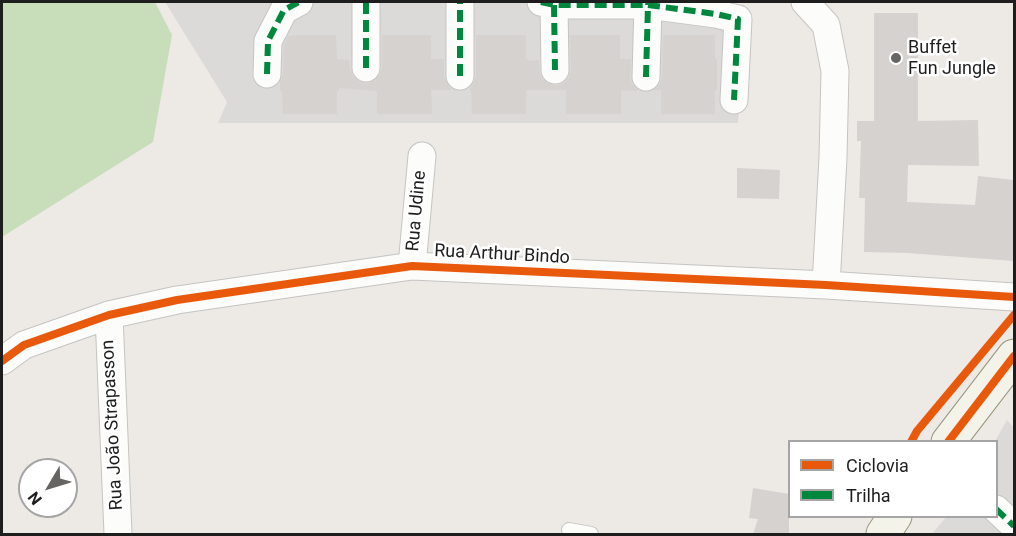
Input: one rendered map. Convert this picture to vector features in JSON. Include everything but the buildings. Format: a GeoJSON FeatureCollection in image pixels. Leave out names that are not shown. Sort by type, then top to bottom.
{"type":"FeatureCollection","features":[{"type":"Feature","properties":{"kind":"main road"},"geometry":{"type":"LineString","coordinates":[[949,440],[1014,356]]}},
{"type":"Feature","properties":{"kind":"main road"},"geometry":{"type":"LineString","coordinates":[[883,534],[894,518]]}},
{"type":"Feature","properties":{"kind":"street"},"geometry":{"type":"LineString","coordinates":[[267,74],[268,41],[285,10],[299,2]]}},
{"type":"Feature","properties":{"kind":"street"},"geometry":{"type":"LineString","coordinates":[[366,2],[366,69]]}},
{"type":"Feature","properties":{"kind":"street"},"geometry":{"type":"LineString","coordinates":[[460,2],[460,76]]}},
{"type":"Feature","properties":{"kind":"street"},"geometry":{"type":"LineString","coordinates":[[805,2],[826,25],[836,70],[826,285]]}},
{"type":"Feature","properties":{"kind":"street"},"geometry":{"type":"LineString","coordinates":[[555,70],[547,3],[649,3],[716,14],[738,19],[734,100]]}},
{"type":"Feature","properties":{"kind":"street"},"geometry":{"type":"LineString","coordinates":[[646,77],[649,3]]}},
{"type":"Feature","properties":{"kind":"street","name":"Rua Udine"},"geometry":{"type":"LineString","coordinates":[[412,266],[422,156]]}},
{"type":"Feature","properties":{"kind":"street","name":"Rua Arthur Bindo"},"geometry":{"type":"LineString","coordinates":[[2,362],[24,345],[109,315],[177,300],[412,266],[826,285],[1014,297]]}},
{"type":"Feature","properties":{"kind":"street","name":"Rua João Strapasson"},"geometry":{"type":"LineString","coordinates":[[109,315],[118,534]]}},
{"type":"Feature","properties":{"kind":"street"},"geometry":{"type":"LineString","coordinates":[[998,511],[1014,526]]}},
{"type":"Feature","properties":{"kind":"lane"},"geometry":{"type":"LineString","coordinates":[[569,530],[591,534]]}},
{"type":"Feature","properties":{"kind":"shaded area"},"geometry":{"type":"Polygon","coordinates":[[[165,2],[709,2],[748,15],[738,123],[218,123],[227,102],[165,2]]]}},
{"type":"Feature","properties":{"kind":"shaded area"},"geometry":{"type":"Polygon","coordinates":[[[1007,420],[1014,428],[1014,534],[932,534],[945,518],[998,518],[998,440],[996,440],[1007,420]]]}},
{"type":"Feature","properties":{"kind":"green space"},"geometry":{"type":"Polygon","coordinates":[[[2,2],[155,2],[172,35],[153,142],[2,237],[2,2]]]}},
{"type":"Feature","properties":{"kind":"marked path"},"geometry":{"type":"LineString","coordinates":[[267,74],[268,41],[284,10],[299,2]]}},
{"type":"Feature","properties":{"kind":"marked path"},"geometry":{"type":"LineString","coordinates":[[366,2],[366,68]]}},
{"type":"Feature","properties":{"kind":"marked path"},"geometry":{"type":"LineString","coordinates":[[460,2],[460,76]]}},
{"type":"Feature","properties":{"kind":"marked path"},"geometry":{"type":"LineString","coordinates":[[541,2],[554,5],[648,5],[651,2]]}},
{"type":"Feature","properties":{"kind":"marked path"},"geometry":{"type":"LineString","coordinates":[[554,5],[555,70]]}},
{"type":"Feature","properties":{"kind":"marked path"},"geometry":{"type":"LineString","coordinates":[[646,77],[648,5],[738,19],[734,100]]}},
{"type":"Feature","properties":{"kind":"marked path"},"geometry":{"type":"LineString","coordinates":[[998,511],[1014,526]]}},
{"type":"Feature","properties":{"kind":"cycle path"},"geometry":{"type":"LineString","coordinates":[[2,361],[24,345],[109,315],[177,300],[412,266],[826,285],[1014,297]]}},
{"type":"Feature","properties":{"kind":"cycle path"},"geometry":{"type":"LineString","coordinates":[[912,440],[917,431],[1014,315]]}},
{"type":"Feature","properties":{"kind":"cycle path"},"geometry":{"type":"LineString","coordinates":[[950,440],[1014,356]]}},
{"type":"Feature","properties":{"kind":"place","name":"Buffet Fun Jungle"},"geometry":{"type":"Point","coordinates":[896,58]}}]}
